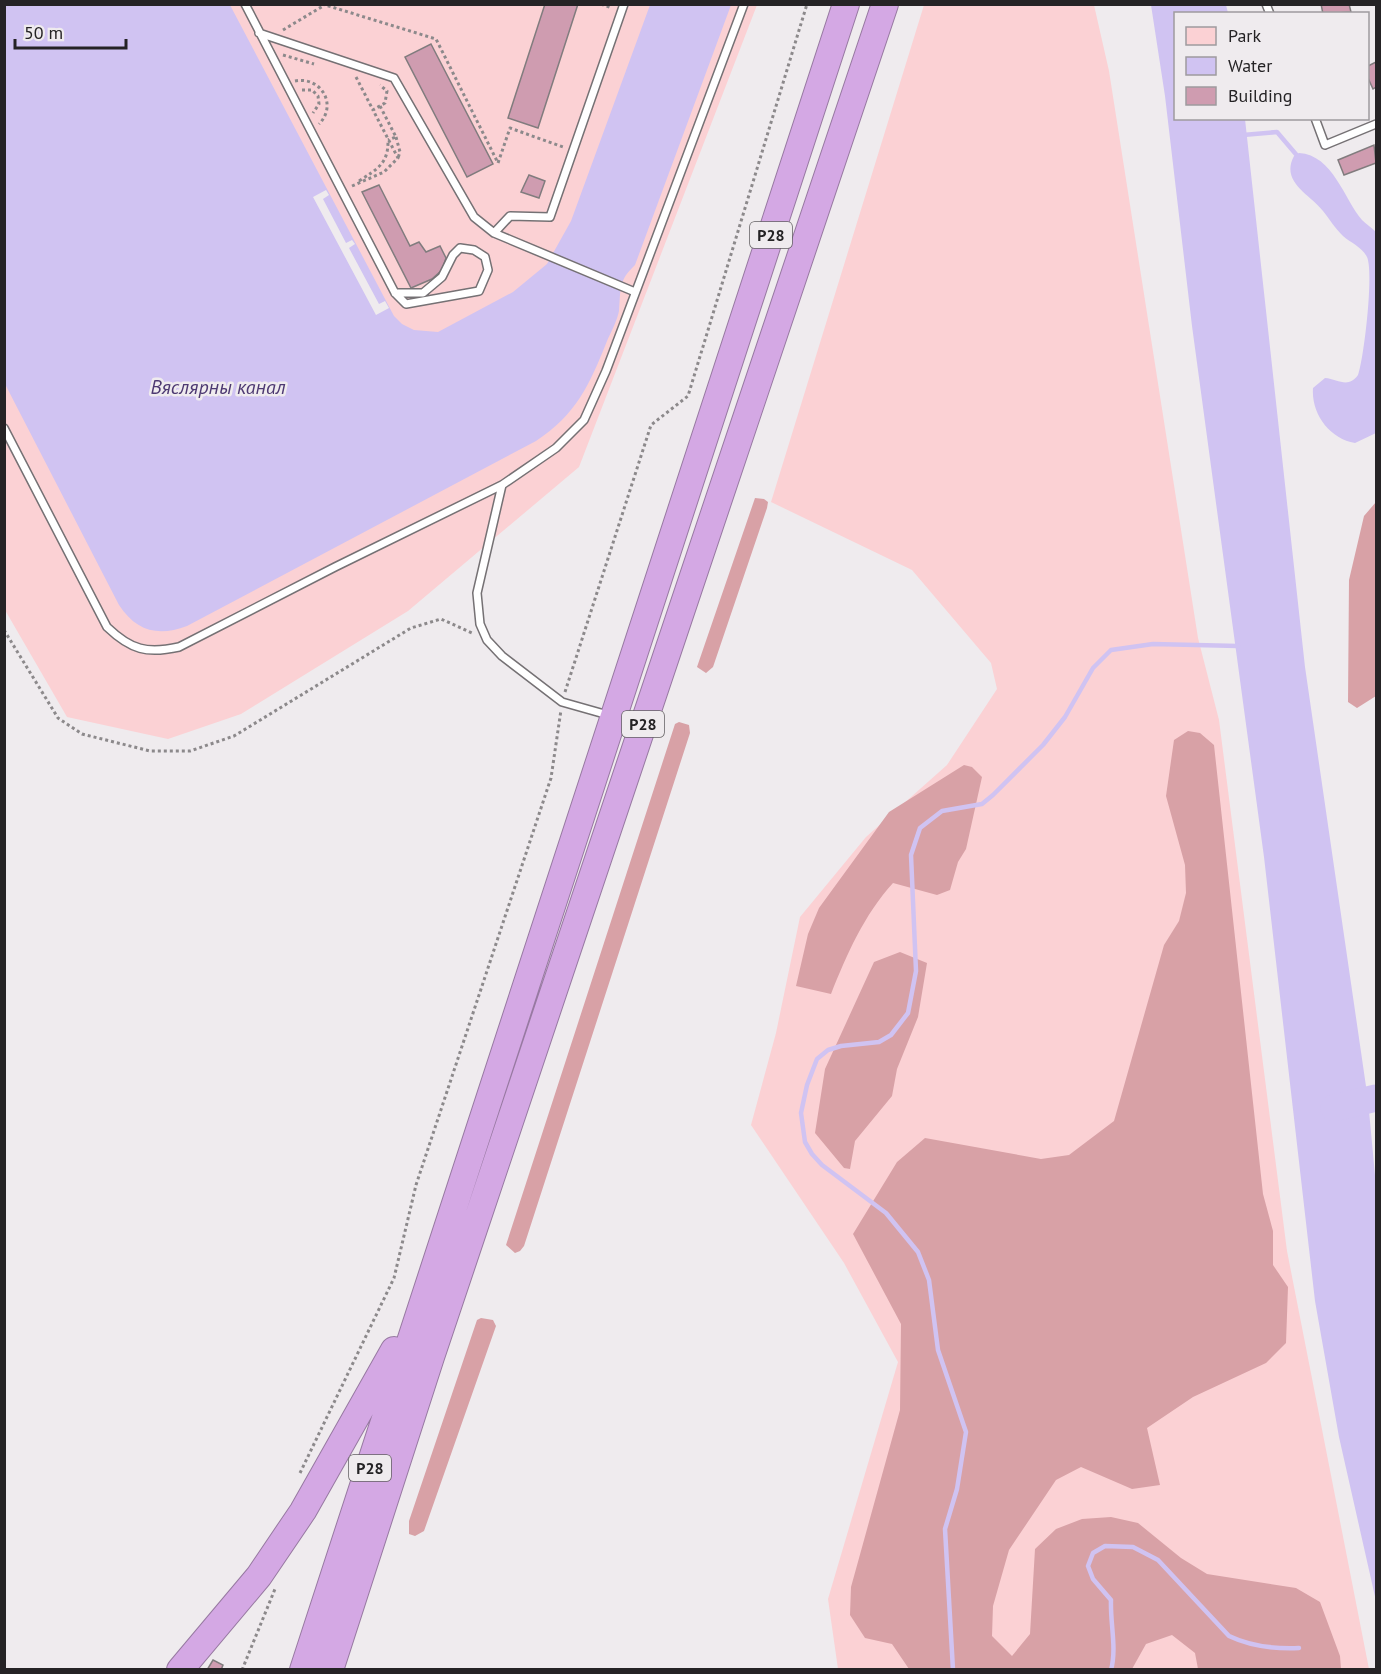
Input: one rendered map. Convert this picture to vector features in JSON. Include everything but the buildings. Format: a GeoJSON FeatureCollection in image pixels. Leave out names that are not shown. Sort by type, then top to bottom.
{"type":"FeatureCollection","features":[{"type":"Feature","properties":{"kind":"highway","name":"Р28"},"geometry":{"type":"LineString","coordinates":[[303,1670],[846,4]]}},
{"type":"Feature","properties":{"kind":"highway","name":"Р28"},"geometry":{"type":"LineString","coordinates":[[330,1670],[431,1357],[885,4]]}},
{"type":"Feature","properties":{"kind":"highway"},"geometry":{"type":"LineString","coordinates":[[180,1670],[259,1576],[303,1512],[384,1372],[434,1266]]}},
{"type":"Feature","properties":{"kind":"lane"},"geometry":{"type":"LineString","coordinates":[[245,4],[395,293],[406,303],[479,291],[488,270],[485,257],[474,250],[460,248],[453,255],[442,277],[423,293],[395,293]]}},
{"type":"Feature","properties":{"kind":"lane"},"geometry":{"type":"LineString","coordinates":[[494,233],[510,216],[550,217],[624,4]]}},
{"type":"Feature","properties":{"kind":"lane"},"geometry":{"type":"LineString","coordinates":[[4,428],[107,627],[123,643],[140,649],[161,651],[179,647],[502,485],[556,448],[584,420],[744,4]]}},
{"type":"Feature","properties":{"kind":"lane"},"geometry":{"type":"LineString","coordinates":[[259,33],[394,78],[474,217],[494,233],[633,291]]}},
{"type":"Feature","properties":{"kind":"lane"},"geometry":{"type":"LineString","coordinates":[[1315,120],[1325,145],[1377,124]]}},
{"type":"Feature","properties":{"kind":"lane"},"geometry":{"type":"LineString","coordinates":[[502,485],[477,592],[480,624],[487,640],[502,656],[562,702],[613,716]]}},
{"type":"Feature","properties":{"kind":"path"},"geometry":{"type":"LineString","coordinates":[[297,1481],[394,1278],[416,1185],[551,778],[562,702],[651,425],[688,396],[807,4]]}},
{"type":"Feature","properties":{"kind":"path"},"geometry":{"type":"LineString","coordinates":[[272,37],[322,5],[436,39],[498,163],[510,128],[573,151]]}},
{"type":"Feature","properties":{"kind":"path"},"geometry":{"type":"LineString","coordinates":[[284,63],[279,54],[323,67]]}},
{"type":"Feature","properties":{"kind":"path"},"geometry":{"type":"LineString","coordinates":[[289,72],[303,98]]}},
{"type":"Feature","properties":{"kind":"path"},"geometry":{"type":"LineString","coordinates":[[363,79],[355,76],[398,158]]}},
{"type":"Feature","properties":{"kind":"path"},"geometry":{"type":"LineString","coordinates":[[294,81],[308,80],[325,93],[328,107],[318,126],[308,106]]}},
{"type":"Feature","properties":{"kind":"path"},"geometry":{"type":"LineString","coordinates":[[371,81],[387,91],[385,103],[373,110]]}},
{"type":"Feature","properties":{"kind":"path"},"geometry":{"type":"LineString","coordinates":[[299,91],[312,90],[318,96],[318,108],[312,114]]}},
{"type":"Feature","properties":{"kind":"path"},"geometry":{"type":"LineString","coordinates":[[380,106],[396,137],[400,152],[398,158],[384,172],[350,187],[383,165],[388,154],[388,140]]}},
{"type":"Feature","properties":{"kind":"path"},"geometry":{"type":"LineString","coordinates":[[388,140],[396,137]]}},
{"type":"Feature","properties":{"kind":"path"},"geometry":{"type":"LineString","coordinates":[[4,630],[58,718],[82,734],[150,751],[190,751],[234,736],[411,628],[441,619],[487,640]]}},
{"type":"Feature","properties":{"kind":"path"},"geometry":{"type":"LineString","coordinates":[[242,1670],[279,1579]]}},
{"type":"Feature","properties":{"kind":"green space"},"geometry":{"type":"Polygon","coordinates":[[[4,5],[757,5],[579,467],[408,611],[241,714],[168,739],[67,717],[5,610],[4,5]]]}},
{"type":"Feature","properties":{"kind":"green space"},"geometry":{"type":"Polygon","coordinates":[[[924,5],[1094,5],[1109,71],[1198,638],[1219,720],[1287,1251],[1369,1669],[838,1669],[828,1599],[898,1362],[844,1263],[751,1125],[776,1033],[800,917],[866,837],[947,765],[997,689],[991,663],[912,570],[771,502],[924,5]]]}},
{"type":"Feature","properties":{"kind":"shaded area"},"geometry":{"type":"Polygon","coordinates":[[[755,498],[768,502],[767,508],[713,667],[706,673],[697,667],[755,498]]]}},
{"type":"Feature","properties":{"kind":"shaded area"},"geometry":{"type":"Polygon","coordinates":[[[1376,502],[1376,696],[1357,708],[1348,702],[1349,580],[1364,516],[1376,502]]]}},
{"type":"Feature","properties":{"kind":"shaded area"},"geometry":{"type":"Polygon","coordinates":[[[679,722],[689,725],[690,733],[524,1246],[515,1253],[506,1245],[675,724],[679,722]]]}},
{"type":"Feature","properties":{"kind":"shaded area"},"geometry":{"type":"Polygon","coordinates":[[[1188,731],[1200,733],[1214,745],[1263,1194],[1273,1231],[1273,1265],[1288,1287],[1286,1343],[1266,1363],[1193,1397],[1147,1428],[1160,1485],[1132,1489],[1081,1467],[1056,1480],[1009,1550],[993,1606],[992,1636],[1012,1656],[1030,1634],[1035,1549],[1056,1529],[1082,1519],[1111,1517],[1138,1523],[1181,1558],[1207,1574],[1296,1588],[1320,1602],[1340,1656],[1341,1669],[1198,1669],[1195,1653],[1172,1635],[1146,1644],[1132,1669],[909,1669],[892,1644],[865,1638],[850,1615],[851,1587],[900,1410],[901,1324],[853,1234],[897,1162],[925,1138],[1041,1159],[1069,1155],[1114,1121],[1164,945],[1179,921],[1186,893],[1185,865],[1166,796],[1174,740],[1188,731]]]}},
{"type":"Feature","properties":{"kind":"shaded area"},"geometry":{"type":"Polygon","coordinates":[[[964,765],[972,767],[982,777],[966,849],[958,862],[950,890],[937,895],[893,883],[865,922],[831,994],[796,986],[808,934],[819,908],[889,812],[964,765]]]}},
{"type":"Feature","properties":{"kind":"shaded area"},"geometry":{"type":"Polygon","coordinates":[[[900,952],[927,963],[918,1017],[897,1069],[892,1096],[855,1141],[850,1169],[844,1168],[815,1133],[825,1069],[874,962],[900,952]]]}},
{"type":"Feature","properties":{"kind":"shaded area"},"geometry":{"type":"Polygon","coordinates":[[[481,1318],[493,1320],[496,1326],[424,1531],[415,1536],[409,1534],[409,1521],[477,1320],[481,1318]]]}},
{"type":"Feature","properties":{"kind":"water","name":"Вяслярны канал"},"geometry":{"type":"Polygon","coordinates":[[[5,5],[230,5],[394,316],[402,324],[414,330],[438,332],[513,292],[547,264],[571,221],[650,5],[731,5],[635,265],[623,281],[615,323],[588,385],[562,420],[536,441],[187,626],[157,631],[140,626],[119,605],[5,384],[5,5]]]}},
{"type":"Feature","properties":{"kind":"water"},"geometry":{"type":"Polygon","coordinates":[[[1151,5],[1226,5],[1228,12],[1174,12],[1174,120],[1245,120],[1305,667],[1368,1100],[1376,1186],[1376,1601],[1339,1437],[1315,1301],[1264,857],[1192,326],[1165,96],[1151,5]]]}},
{"type":"Feature","properties":{"kind":"water"},"geometry":{"type":"Polygon","coordinates":[[[1299,153],[1321,161],[1336,179],[1362,220],[1376,232],[1376,433],[1355,443],[1346,441],[1330,431],[1324,424],[1315,407],[1313,388],[1325,378],[1350,382],[1358,375],[1367,315],[1369,266],[1362,250],[1343,236],[1323,211],[1298,187],[1291,173],[1291,165],[1294,156],[1299,153]]]}},
{"type":"Feature","properties":{"kind":"pier"},"geometry":{"type":"Polygon","coordinates":[[[326,190],[329,195],[323,199],[346,243],[352,240],[355,244],[349,248],[379,304],[385,301],[389,308],[376,315],[313,197],[326,190]]]}},
{"type":"Feature","properties":{"kind":"waterway"},"geometry":{"type":"LineString","coordinates":[[1243,135],[1277,132],[1300,159]]}},
{"type":"Feature","properties":{"kind":"waterway"},"geometry":{"type":"LineString","coordinates":[[953,1670],[945,1529],[957,1489],[966,1432],[938,1350],[929,1280],[918,1252],[886,1213],[822,1165],[812,1154],[805,1142],[801,1113],[807,1085],[817,1059],[828,1050],[841,1046],[879,1042],[891,1035],[908,1013],[916,971],[911,855],[920,828],[942,811],[982,804],[993,795],[1043,745],[1065,717],[1093,668],[1111,650],[1153,644],[1238,646]]}},
{"type":"Feature","properties":{"kind":"waterway"},"geometry":{"type":"LineString","coordinates":[[1334,1108],[1376,1098]]}},
{"type":"Feature","properties":{"kind":"waterway"},"geometry":{"type":"LineString","coordinates":[[1111,1670],[1113,1662],[1111,1600],[1093,1579],[1088,1566],[1093,1553],[1105,1546],[1133,1547],[1158,1560],[1229,1636],[1263,1646],[1299,1648]]}}]}
